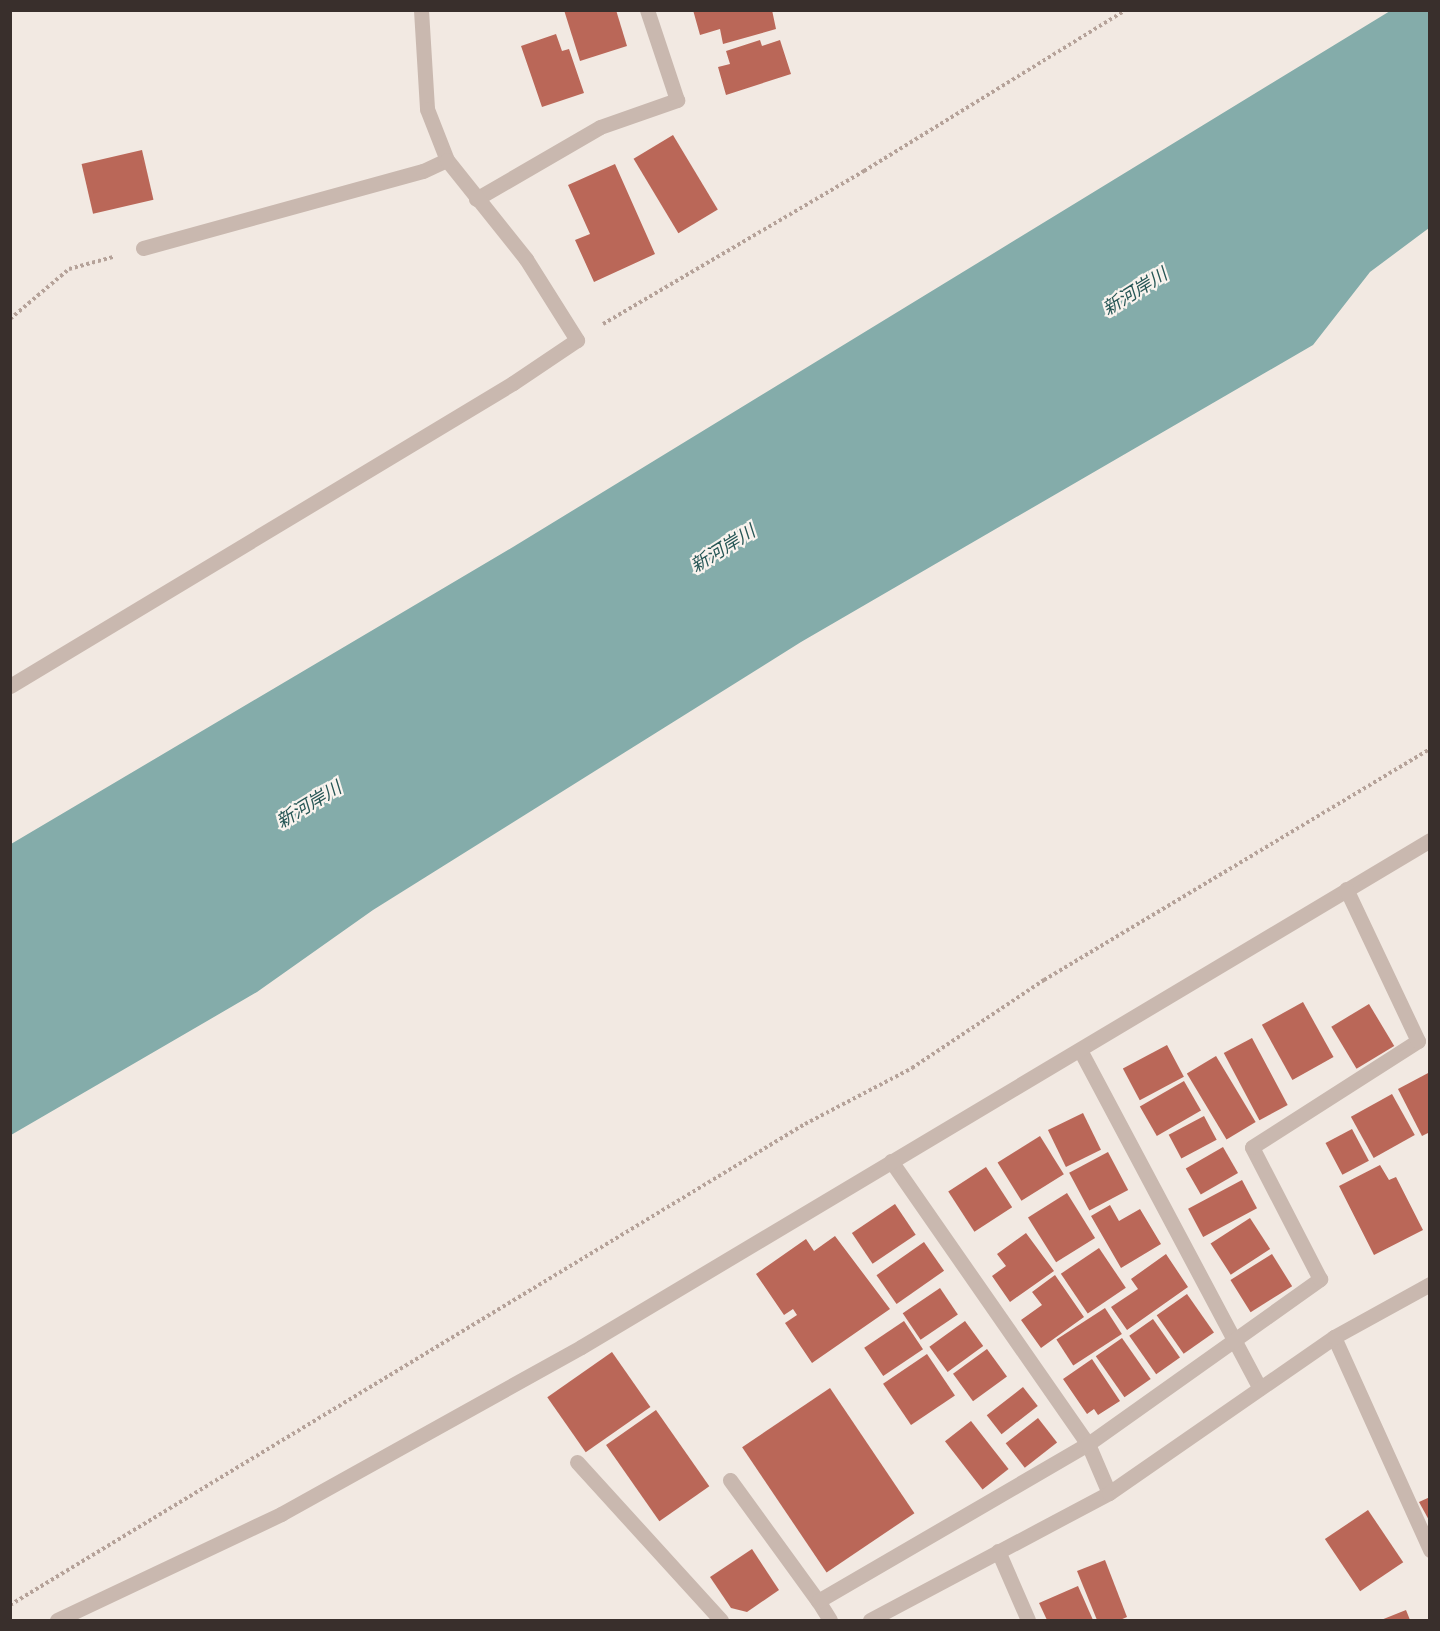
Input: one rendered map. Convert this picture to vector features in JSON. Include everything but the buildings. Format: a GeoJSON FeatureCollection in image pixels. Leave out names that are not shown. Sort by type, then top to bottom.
{"type":"FeatureCollection","features":[{"type":"Feature","properties":{"kind":"street"},"geometry":{"type":"LineString","coordinates":[[10,686],[513,383],[577,340],[526,259],[447,160],[426,109],[421,10]]}},
{"type":"Feature","properties":{"kind":"street"},"geometry":{"type":"LineString","coordinates":[[476,199],[600,127],[677,100],[647,10]]}},
{"type":"Feature","properties":{"kind":"street"},"geometry":{"type":"LineString","coordinates":[[143,248],[423,171],[447,160]]}},
{"type":"Feature","properties":{"kind":"street"},"geometry":{"type":"LineString","coordinates":[[57,1620],[281,1514],[581,1347],[1430,840]]}},
{"type":"Feature","properties":{"kind":"street"},"geometry":{"type":"LineString","coordinates":[[818,1602],[1088,1444],[1236,1341],[1320,1279],[1252,1147],[1418,1041],[1346,889]]}},
{"type":"Feature","properties":{"kind":"street"},"geometry":{"type":"LineString","coordinates":[[1080,1050],[1260,1388]]}},
{"type":"Feature","properties":{"kind":"street"},"geometry":{"type":"LineString","coordinates":[[891,1161],[1088,1444],[1109,1493]]}},
{"type":"Feature","properties":{"kind":"street"},"geometry":{"type":"LineString","coordinates":[[870,1620],[1109,1493],[1334,1337],[1430,1284]]}},
{"type":"Feature","properties":{"kind":"street"},"geometry":{"type":"LineString","coordinates":[[1334,1337],[1430,1550]]}},
{"type":"Feature","properties":{"kind":"street"},"geometry":{"type":"LineString","coordinates":[[577,1462],[721,1620]]}},
{"type":"Feature","properties":{"kind":"street"},"geometry":{"type":"LineString","coordinates":[[730,1480],[830,1620]]}},
{"type":"Feature","properties":{"kind":"street"},"geometry":{"type":"LineString","coordinates":[[998,1551],[1028,1620]]}},
{"type":"Feature","properties":{"kind":"path"},"geometry":{"type":"LineString","coordinates":[[577,340],[864,171],[1126,10]]}},
{"type":"Feature","properties":{"kind":"path"},"geometry":{"type":"LineString","coordinates":[[10,319],[69,269],[143,248]]}},
{"type":"Feature","properties":{"kind":"path"},"geometry":{"type":"LineString","coordinates":[[10,1605],[805,1124],[912,1068],[1044,980],[1430,749]]}},
{"type":"Feature","properties":{"kind":"water","name":"新河岸川"},"geometry":{"type":"Polygon","coordinates":[[[1390,11],[1429,11],[1429,228],[1370,272],[1313,345],[801,642],[373,910],[257,992],[11,1135],[11,844],[513,547],[1390,11]]]}}]}
